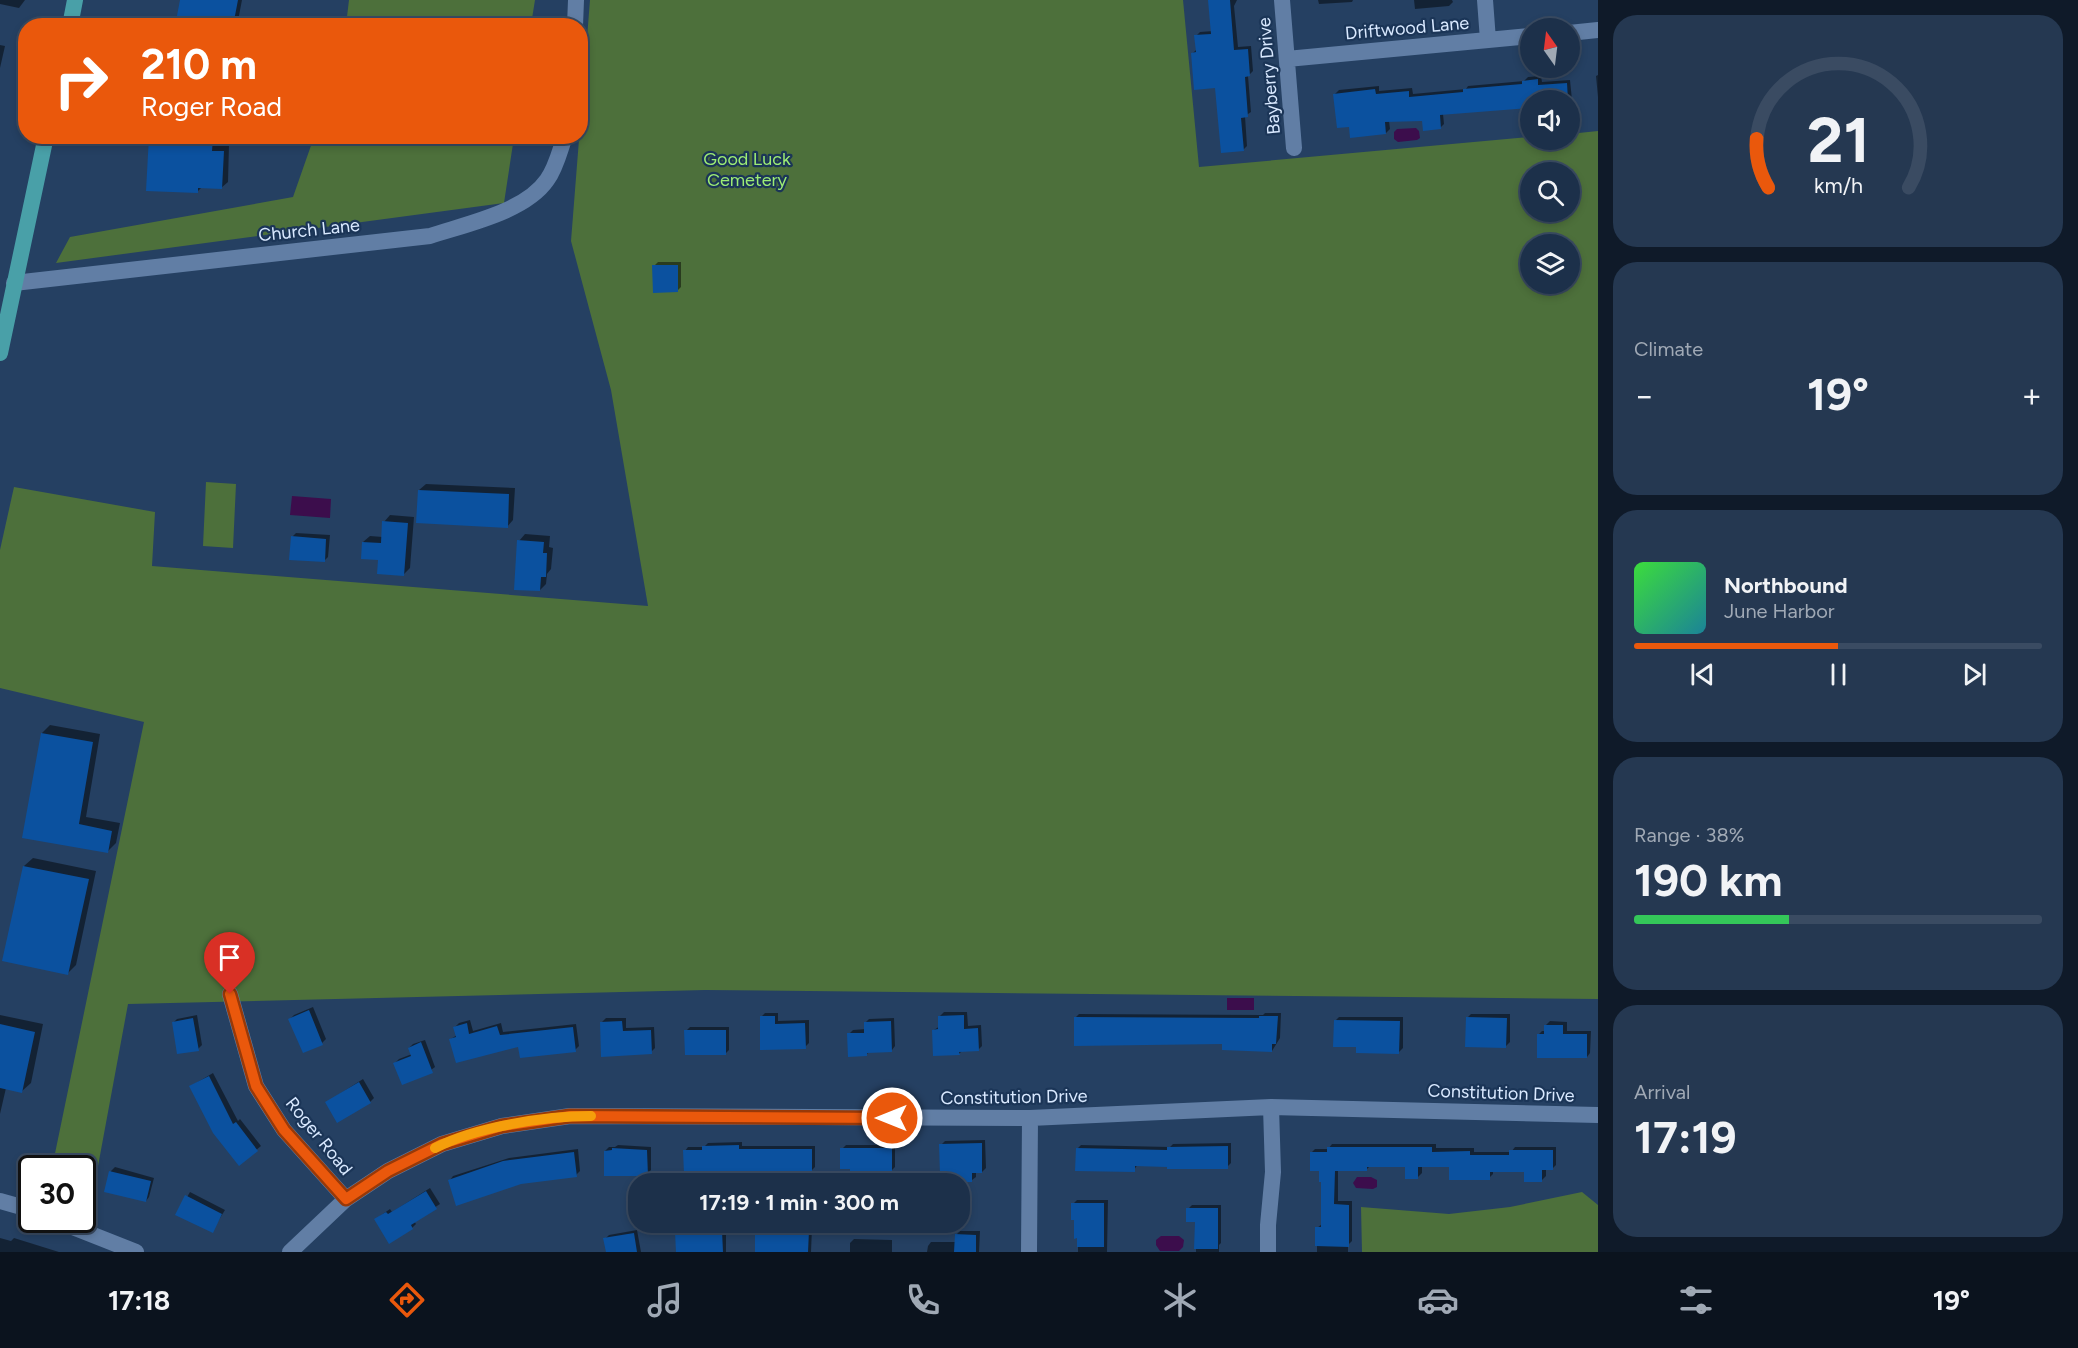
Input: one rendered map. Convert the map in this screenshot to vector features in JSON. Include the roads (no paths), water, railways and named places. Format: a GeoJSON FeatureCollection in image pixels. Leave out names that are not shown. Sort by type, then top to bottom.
{"type":"FeatureCollection","features":[{"type":"Feature","properties":{"kind":"highway"},"geometry":{"type":"LineString","coordinates":[[72,18],[75,0]]}},
{"type":"Feature","properties":{"kind":"highway"},"geometry":{"type":"LineString","coordinates":[[0,352],[4,313],[14,283],[44,144]]}},
{"type":"Feature","properties":{"kind":"street"},"geometry":{"type":"LineString","coordinates":[[575,18],[576,0]]}},
{"type":"Feature","properties":{"kind":"street","name":"Bayberry Drive"},"geometry":{"type":"LineString","coordinates":[[1282,0],[1294,148]]}},
{"type":"Feature","properties":{"kind":"street"},"geometry":{"type":"LineString","coordinates":[[1485,0],[1488,40]]}},
{"type":"Feature","properties":{"kind":"street"},"geometry":{"type":"LineString","coordinates":[[1580,32],[1598,30]]}},
{"type":"Feature","properties":{"kind":"street","name":"Driftwood Lane"},"geometry":{"type":"LineString","coordinates":[[1287,59],[1520,37]]}},
{"type":"Feature","properties":{"kind":"street","name":"Church Lane"},"geometry":{"type":"LineString","coordinates":[[14,283],[430,236],[518,205],[534,195],[548,179],[562,144]]}},
{"type":"Feature","properties":{"kind":"street","name":"Roger Road"},"geometry":{"type":"LineString","coordinates":[[230,994],[256,1086],[284,1130],[346,1199]]}},
{"type":"Feature","properties":{"kind":"street"},"geometry":{"type":"LineString","coordinates":[[1268,1252],[1273,1172],[1271,1107]]}},
{"type":"Feature","properties":{"kind":"street","name":"Constitution Drive"},"geometry":{"type":"LineString","coordinates":[[290,1252],[346,1199],[388,1171],[442,1144],[502,1126],[570,1116],[1030,1118],[1271,1107],[1598,1115]]}},
{"type":"Feature","properties":{"kind":"street"},"geometry":{"type":"LineString","coordinates":[[1029,1252],[1030,1118]]}},
{"type":"Feature","properties":{"kind":"street"},"geometry":{"type":"LineString","coordinates":[[0,1201],[18,1206]]}},
{"type":"Feature","properties":{"kind":"street"},"geometry":{"type":"LineString","coordinates":[[88,1233],[136,1252]]}},
{"type":"Feature","properties":{"kind":"park label","name":"Good Luck Cemetery"},"geometry":{"type":"Point","coordinates":[747,169]}}]}
